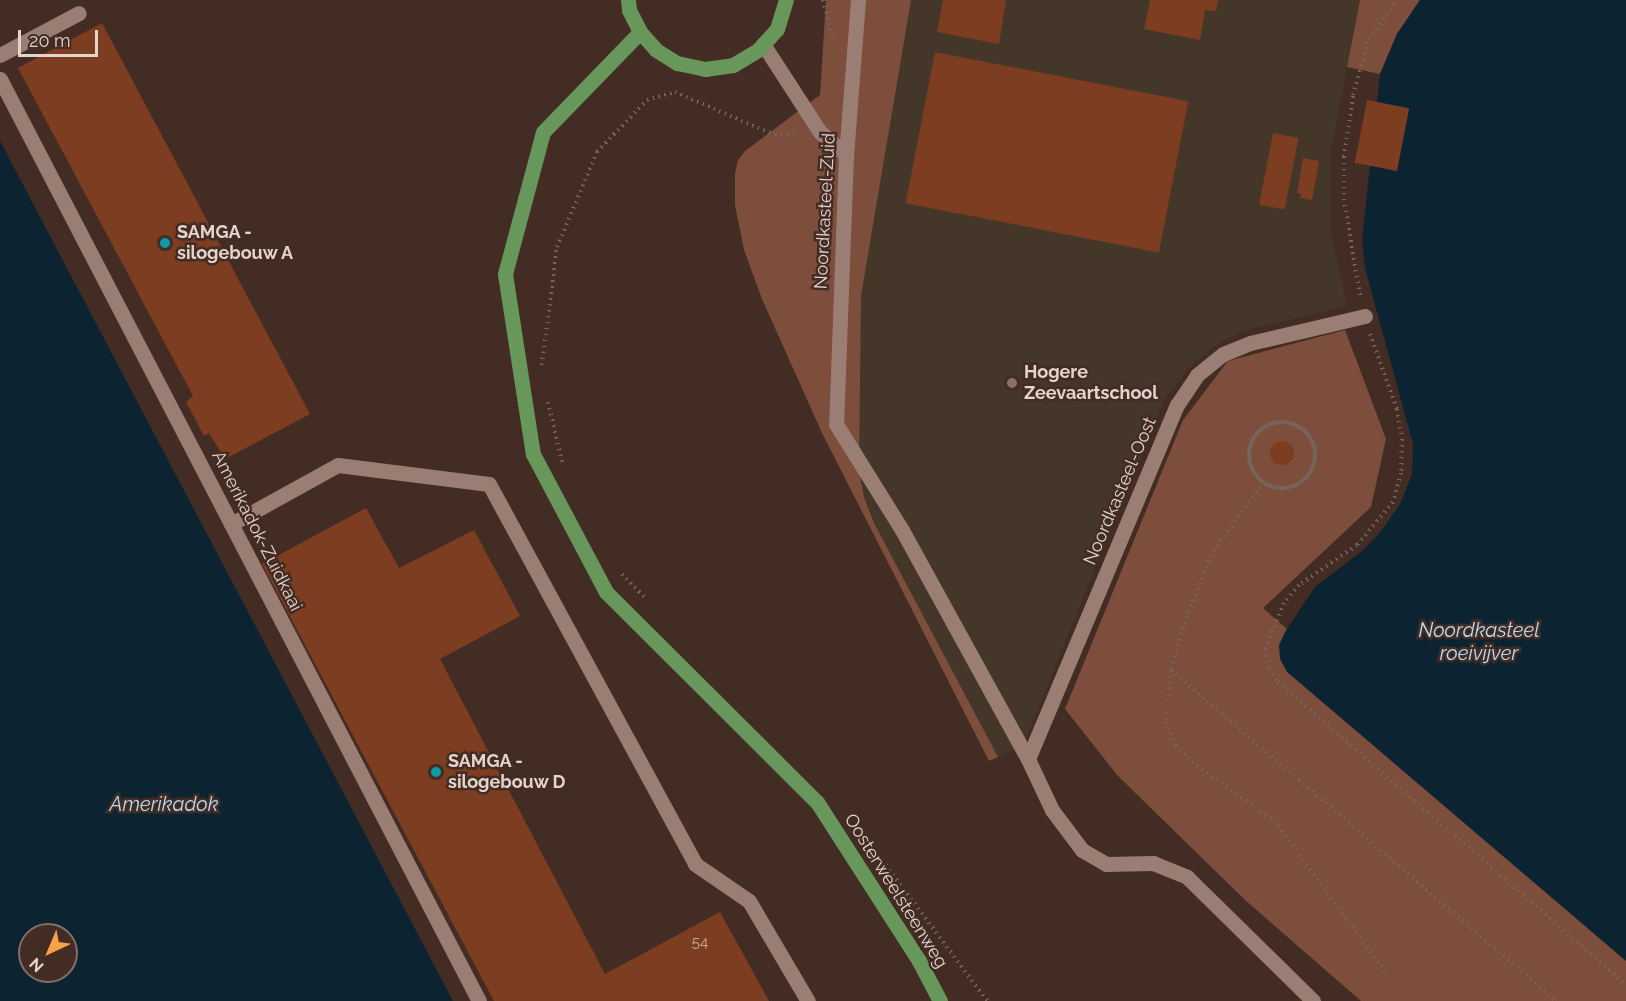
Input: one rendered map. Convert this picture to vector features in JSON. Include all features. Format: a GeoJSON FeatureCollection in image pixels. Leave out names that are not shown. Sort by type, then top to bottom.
{"type":"FeatureCollection","features":[{"type":"Feature","properties":{"kind":"main road"},"geometry":{"type":"LineString","coordinates":[[628,0],[629,10],[640,32],[656,50],[677,63],[705,69],[733,65],[758,51],[777,29],[786,0]]}},
{"type":"Feature","properties":{"kind":"main road","name":"Oosterweelsteenweg"},"geometry":{"type":"LineString","coordinates":[[640,32],[543,132],[506,274],[533,454],[606,592],[817,802],[919,961],[940,1001]]}},
{"type":"Feature","properties":{"kind":"street","name":"Noordkasteel-Zuid"},"geometry":{"type":"LineString","coordinates":[[858,0],[846,155],[836,424],[902,530],[1028,759]]}},
{"type":"Feature","properties":{"kind":"street"},"geometry":{"type":"LineString","coordinates":[[0,55],[79,13]]}},
{"type":"Feature","properties":{"kind":"street"},"geometry":{"type":"LineString","coordinates":[[764,44],[820,132],[846,155]]}},
{"type":"Feature","properties":{"kind":"street","name":"Amerikadok-Zuidkaai"},"geometry":{"type":"LineString","coordinates":[[0,79],[479,1001]]}},
{"type":"Feature","properties":{"kind":"street","name":"Noordkasteel-Oost"},"geometry":{"type":"LineString","coordinates":[[1028,759],[1177,405],[1197,375],[1223,354],[1250,343],[1365,316]]}},
{"type":"Feature","properties":{"kind":"street"},"geometry":{"type":"LineString","coordinates":[[231,524],[339,465],[489,484],[695,864],[749,901],[808,1001]]}},
{"type":"Feature","properties":{"kind":"street"},"geometry":{"type":"LineString","coordinates":[[1028,759],[1052,810],[1082,850],[1106,864],[1154,863],[1187,877],[1313,1001]]}},
{"type":"Feature","properties":{"kind":"path"},"geometry":{"type":"LineString","coordinates":[[823,0],[834,40]]}},
{"type":"Feature","properties":{"kind":"path"},"geometry":{"type":"LineString","coordinates":[[1397,0],[1369,39],[1353,95],[1344,157],[1344,200],[1365,316],[1397,409],[1402,439],[1401,473],[1393,502],[1379,522],[1357,545],[1299,585],[1284,603],[1265,649],[1269,669],[1278,682],[1626,985]]}},
{"type":"Feature","properties":{"kind":"path"},"geometry":{"type":"LineString","coordinates":[[541,371],[557,247],[597,152],[647,100],[675,92],[775,135],[820,132]]}},
{"type":"Feature","properties":{"kind":"path"},"geometry":{"type":"LineString","coordinates":[[547,394],[562,464]]}},
{"type":"Feature","properties":{"kind":"path"},"geometry":{"type":"LineString","coordinates":[[1273,423],[1292,423],[1302,427],[1314,444],[1316,455],[1312,470],[1305,479],[1285,488],[1264,482],[1256,475],[1249,460],[1251,442],[1256,434],[1273,423]]}},
{"type":"Feature","properties":{"kind":"path"},"geometry":{"type":"LineString","coordinates":[[1264,482],[1211,555],[1183,627],[1171,670],[1166,722],[1176,745],[1192,762],[1274,821],[1387,974]]}},
{"type":"Feature","properties":{"kind":"path"},"geometry":{"type":"LineString","coordinates":[[621,573],[645,598]]}},
{"type":"Feature","properties":{"kind":"path"},"geometry":{"type":"LineString","coordinates":[[1171,670],[1556,1001]]}},
{"type":"Feature","properties":{"kind":"path"},"geometry":{"type":"LineString","coordinates":[[879,855],[987,1001]]}},
{"type":"Feature","properties":{"kind":"shaded area"},"geometry":{"type":"Polygon","coordinates":[[[826,0],[911,0],[861,296],[859,471],[864,497],[874,523],[998,757],[989,761],[822,433],[762,299],[744,250],[735,205],[735,173],[738,160],[745,151],[820,95],[826,0]]]}},
{"type":"Feature","properties":{"kind":"shaded area","name":"Hogere Zeevaartschool"},"geometry":{"type":"Polygon","coordinates":[[[875,0],[1360,0],[1330,155],[1331,233],[1347,306],[1243,331],[1217,344],[1194,362],[1164,400],[1023,745],[998,757],[874,523],[864,497],[859,471],[849,408],[875,0]]]}},
{"type":"Feature","properties":{"kind":"shaded area"},"geometry":{"type":"Polygon","coordinates":[[[1360,0],[1420,0],[1397,34],[1380,74],[1347,67],[1360,0]]]}},
{"type":"Feature","properties":{"kind":"shaded area"},"geometry":{"type":"Polygon","coordinates":[[[1345,330],[1386,439],[1371,507],[1263,608],[1626,926],[1626,1001],[1361,1001],[1245,900],[1117,775],[1065,709],[1183,420],[1228,361],[1345,330]]]}},
{"type":"Feature","properties":{"kind":"water","name":"Noordkasteel roeivijver"},"geometry":{"type":"Polygon","coordinates":[[[1420,0],[1626,0],[1626,961],[1287,672],[1280,659],[1279,645],[1285,632],[1315,587],[1362,551],[1382,530],[1400,504],[1412,474],[1413,444],[1365,268],[1362,239],[1380,74],[1397,34],[1420,0]]]}},
{"type":"Feature","properties":{"kind":"water","name":"Amerikadok"},"geometry":{"type":"Polygon","coordinates":[[[0,141],[453,1001],[0,1001],[0,141]]]}},
{"type":"Feature","properties":{"kind":"building"},"geometry":{"type":"Polygon","coordinates":[[[943,0],[1006,0],[999,44],[937,32],[943,0]]]}},
{"type":"Feature","properties":{"kind":"building"},"geometry":{"type":"Polygon","coordinates":[[[1150,0],[1218,0],[1216,11],[1205,10],[1200,40],[1144,29],[1150,0]]]}},
{"type":"Feature","properties":{"kind":"building","name":"SAMGA - silogebouw A"},"geometry":{"type":"Polygon","coordinates":[[[102,23],[310,414],[225,459],[209,433],[204,436],[186,402],[193,396],[18,68],[102,23]]]}},
{"type":"Feature","properties":{"kind":"building"},"geometry":{"type":"Polygon","coordinates":[[[935,52],[1188,101],[1159,252],[906,203],[935,52]]]}},
{"type":"Feature","properties":{"kind":"building"},"geometry":{"type":"Polygon","coordinates":[[[1367,100],[1409,108],[1397,171],[1355,163],[1367,100]]]}},
{"type":"Feature","properties":{"kind":"building"},"geometry":{"type":"Polygon","coordinates":[[[1273,133],[1299,138],[1285,210],[1259,205],[1273,133]]]}},
{"type":"Feature","properties":{"kind":"building"},"geometry":{"type":"Polygon","coordinates":[[[1303,158],[1319,161],[1312,200],[1300,198],[1301,194],[1297,193],[1303,158]]]}},
{"type":"Feature","properties":{"kind":"building"},"geometry":{"type":"Polygon","coordinates":[[[1282,441],[1287,442],[1293,448],[1293,458],[1287,464],[1282,465],[1277,464],[1271,458],[1270,453],[1271,448],[1277,442],[1282,441]]]}},
{"type":"Feature","properties":{"kind":"building","name":"SAMGA - silogebouw D"},"geometry":{"type":"Polygon","coordinates":[[[366,508],[399,568],[474,530],[520,616],[440,659],[605,974],[720,912],[769,1001],[494,1001],[262,564],[366,508]]]}},
{"type":"Feature","properties":{"kind":"place","name":"SAMGA - silogebouw A"},"geometry":{"type":"Point","coordinates":[165,243]}},
{"type":"Feature","properties":{"kind":"place","name":"Hogere Zeevaartschool"},"geometry":{"type":"Point","coordinates":[1012,383]}},
{"type":"Feature","properties":{"kind":"place","name":"SAMGA - silogebouw D"},"geometry":{"type":"Point","coordinates":[436,772]}}]}
